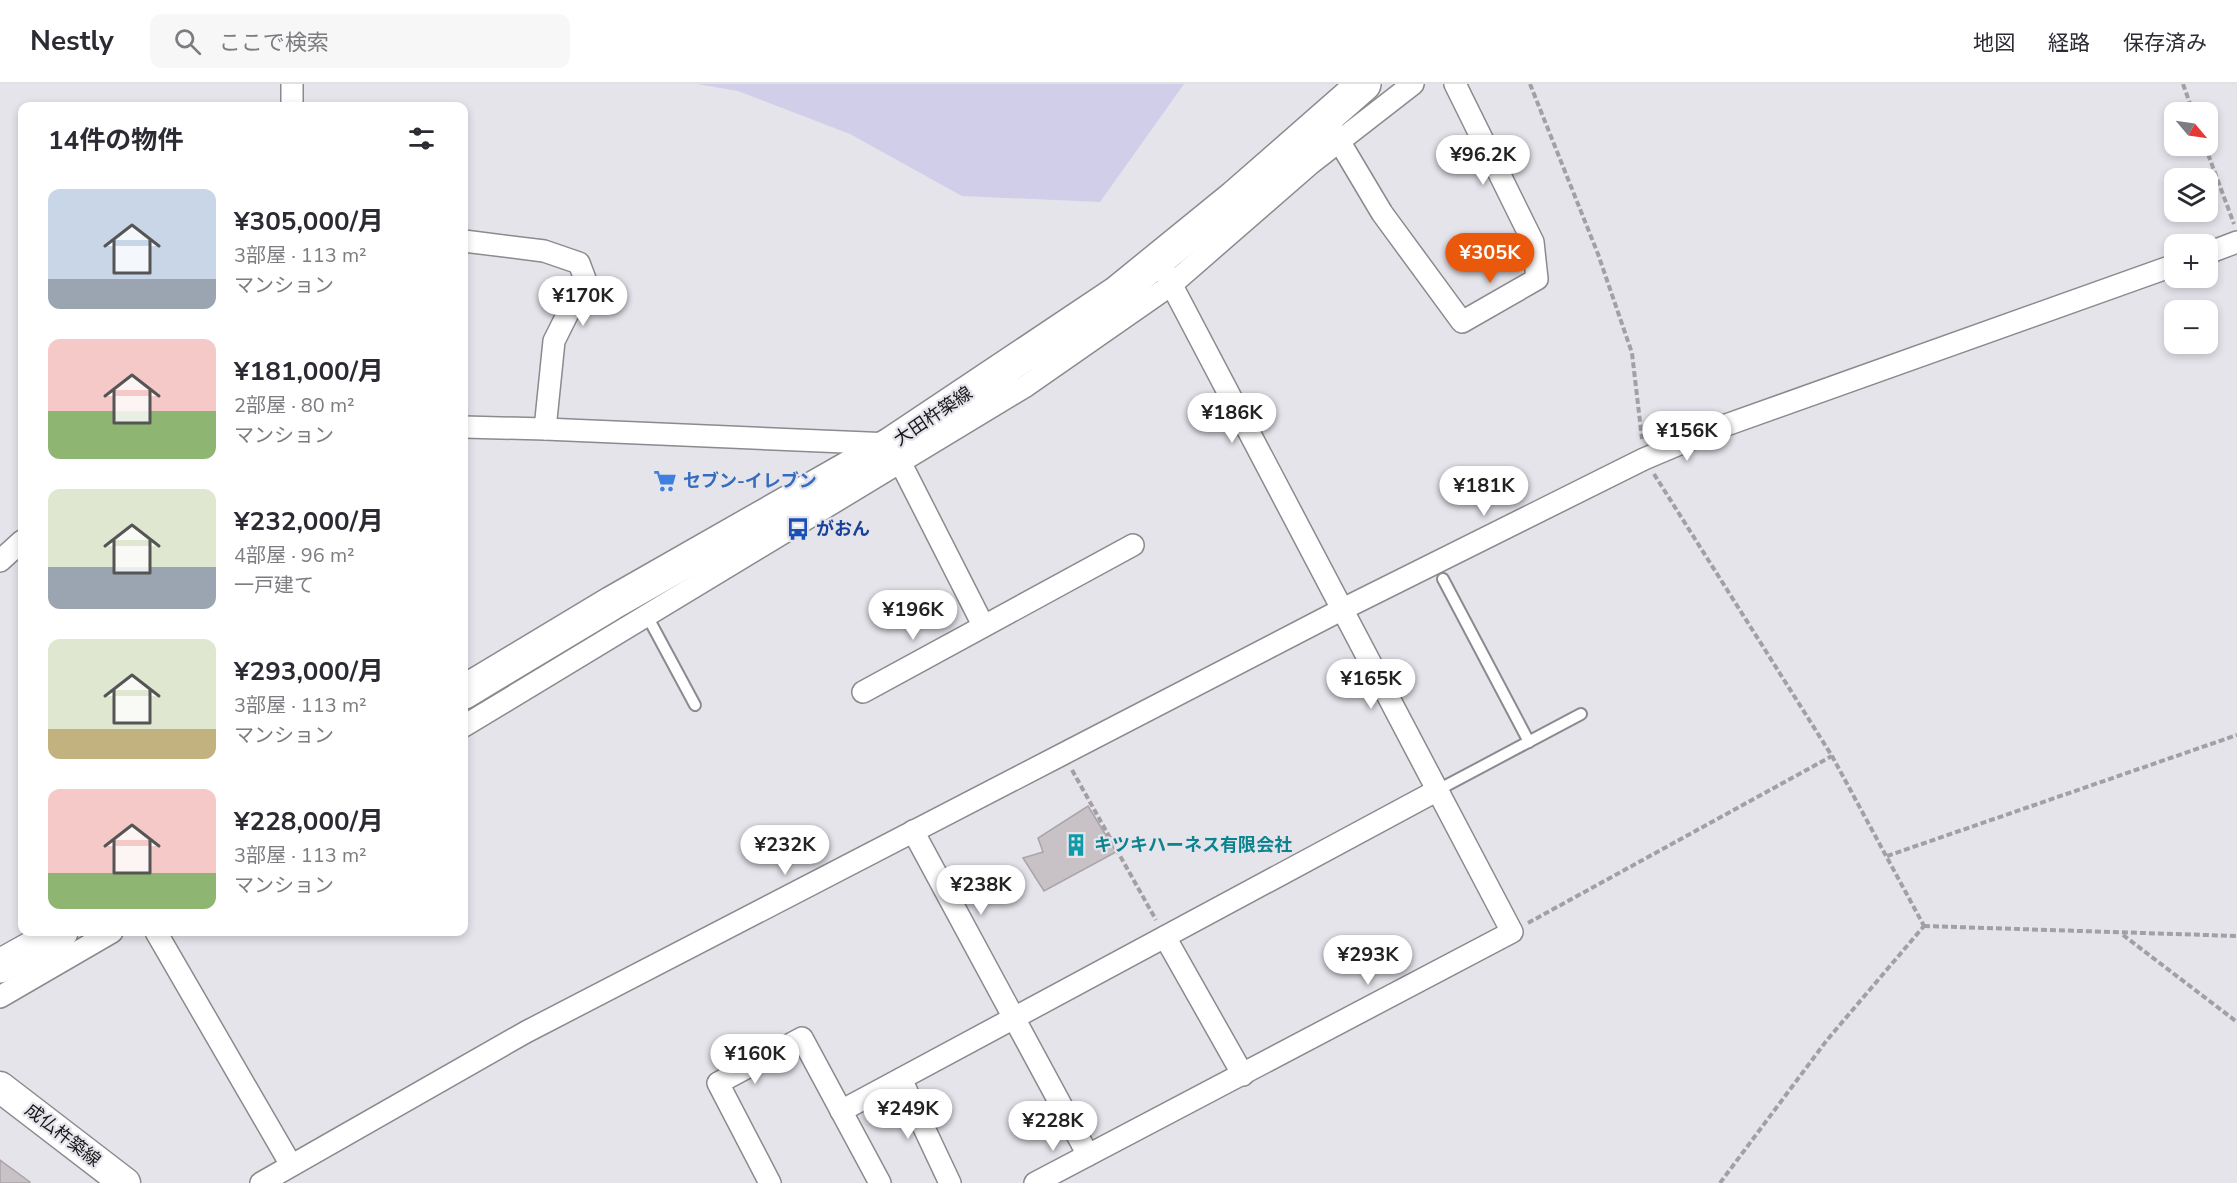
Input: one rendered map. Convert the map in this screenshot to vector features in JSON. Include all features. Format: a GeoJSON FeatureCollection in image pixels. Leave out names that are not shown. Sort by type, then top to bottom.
{"type":"FeatureCollection","features":[{"type":"Feature","properties":{"kind":"main road","name":"大田杵築線"},"geometry":{"type":"LineString","coordinates":[[468,690],[641,603],[895,453],[1117,293],[1165,272],[1332,130],[1364,84]]}},
{"type":"Feature","properties":{"kind":"main road"},"geometry":{"type":"LineString","coordinates":[[0,966],[54,936]]}},
{"type":"Feature","properties":{"kind":"main road","name":"成仏杵築線"},"geometry":{"type":"LineString","coordinates":[[0,1087],[125,1183]]}},
{"type":"Feature","properties":{"kind":"street"},"geometry":{"type":"LineString","coordinates":[[292,84],[292,102]]}},
{"type":"Feature","properties":{"kind":"street"},"geometry":{"type":"LineString","coordinates":[[1413,84],[1332,130],[1382,213],[1462,322],[1537,279],[1533,242],[1455,84]]}},
{"type":"Feature","properties":{"kind":"street"},"geometry":{"type":"LineString","coordinates":[[468,242],[544,251],[579,262],[585,279],[554,341],[545,429]]}},
{"type":"Feature","properties":{"kind":"street"},"geometry":{"type":"LineString","coordinates":[[2218,249],[2237,242]]}},
{"type":"Feature","properties":{"kind":"street"},"geometry":{"type":"LineString","coordinates":[[261,1183],[526,1032],[1341,610],[1644,459],[1714,429],[2164,269]]}},
{"type":"Feature","properties":{"kind":"street"},"geometry":{"type":"LineString","coordinates":[[1035,1183],[1512,932],[1165,272]]}},
{"type":"Feature","properties":{"kind":"street"},"geometry":{"type":"LineString","coordinates":[[468,427],[545,429],[895,453],[983,625]]}},
{"type":"Feature","properties":{"kind":"street"},"geometry":{"type":"LineString","coordinates":[[0,561],[18,545]]}},
{"type":"Feature","properties":{"kind":"street"},"geometry":{"type":"LineString","coordinates":[[863,692],[1133,545]]}},
{"type":"Feature","properties":{"kind":"street"},"geometry":{"type":"LineString","coordinates":[[468,723],[641,603]]}},
{"type":"Feature","properties":{"kind":"street"},"geometry":{"type":"LineString","coordinates":[[841,1111],[1436,791]]}},
{"type":"Feature","properties":{"kind":"street"},"geometry":{"type":"LineString","coordinates":[[913,831],[1088,1155]]}},
{"type":"Feature","properties":{"kind":"street"},"geometry":{"type":"LineString","coordinates":[[0,997],[104,936]]}},
{"type":"Feature","properties":{"kind":"street"},"geometry":{"type":"LineString","coordinates":[[158,936],[291,1165]]}},
{"type":"Feature","properties":{"kind":"street"},"geometry":{"type":"LineString","coordinates":[[1165,937],[1243,1075]]}},
{"type":"Feature","properties":{"kind":"street"},"geometry":{"type":"LineString","coordinates":[[770,1183],[718,1083],[802,1038],[880,1183]]}},
{"type":"Feature","properties":{"kind":"street"},"geometry":{"type":"LineString","coordinates":[[901,1080],[950,1183]]}},
{"type":"Feature","properties":{"kind":"lane"},"geometry":{"type":"LineString","coordinates":[[1443,579],[1529,742]]}},
{"type":"Feature","properties":{"kind":"lane"},"geometry":{"type":"LineString","coordinates":[[641,603],[695,705]]}},
{"type":"Feature","properties":{"kind":"lane"},"geometry":{"type":"LineString","coordinates":[[1436,791],[1581,714]]}},
{"type":"Feature","properties":{"kind":"path"},"geometry":{"type":"LineString","coordinates":[[1530,84],[1598,254],[1632,353],[1644,459],[1832,756],[1924,926]]}},
{"type":"Feature","properties":{"kind":"path"},"geometry":{"type":"LineString","coordinates":[[2183,84],[2189,102]]}},
{"type":"Feature","properties":{"kind":"path"},"geometry":{"type":"LineString","coordinates":[[2209,156],[2237,233]]}},
{"type":"Feature","properties":{"kind":"path"},"geometry":{"type":"LineString","coordinates":[[1887,856],[2237,735]]}},
{"type":"Feature","properties":{"kind":"path"},"geometry":{"type":"LineString","coordinates":[[1063,754],[1165,937]]}},
{"type":"Feature","properties":{"kind":"path"},"geometry":{"type":"LineString","coordinates":[[1512,932],[1832,756]]}},
{"type":"Feature","properties":{"kind":"path"},"geometry":{"type":"LineString","coordinates":[[1924,926],[2237,936]]}},
{"type":"Feature","properties":{"kind":"path"},"geometry":{"type":"LineString","coordinates":[[1720,1183],[1827,1040],[1924,926]]}},
{"type":"Feature","properties":{"kind":"path"},"geometry":{"type":"LineString","coordinates":[[2122,934],[2237,1022]]}},
{"type":"Feature","properties":{"kind":"shaded area"},"geometry":{"type":"Polygon","coordinates":[[[697,84],[1184,84],[1100,202],[962,196],[850,134],[738,91],[697,84]]]}},
{"type":"Feature","properties":{"kind":"building","name":"キツキハーネス有限会社"},"geometry":{"type":"Polygon","coordinates":[[[1088,806],[1116,852],[1044,891],[1023,858],[1043,852],[1038,838],[1088,806]]]}},
{"type":"Feature","properties":{"kind":"building"},"geometry":{"type":"Polygon","coordinates":[[[0,1160],[30,1182],[0,1183],[0,1160]]]}},
{"type":"Feature","properties":{"kind":"place","name":"セブン-イレブン"},"geometry":{"type":"Point","coordinates":[665,481]}},
{"type":"Feature","properties":{"kind":"place","name":"がおん"},"geometry":{"type":"Point","coordinates":[798,529]}},
{"type":"Feature","properties":{"kind":"place","name":"キツキハーネス有限会社"},"geometry":{"type":"Point","coordinates":[1076,845]}}]}
